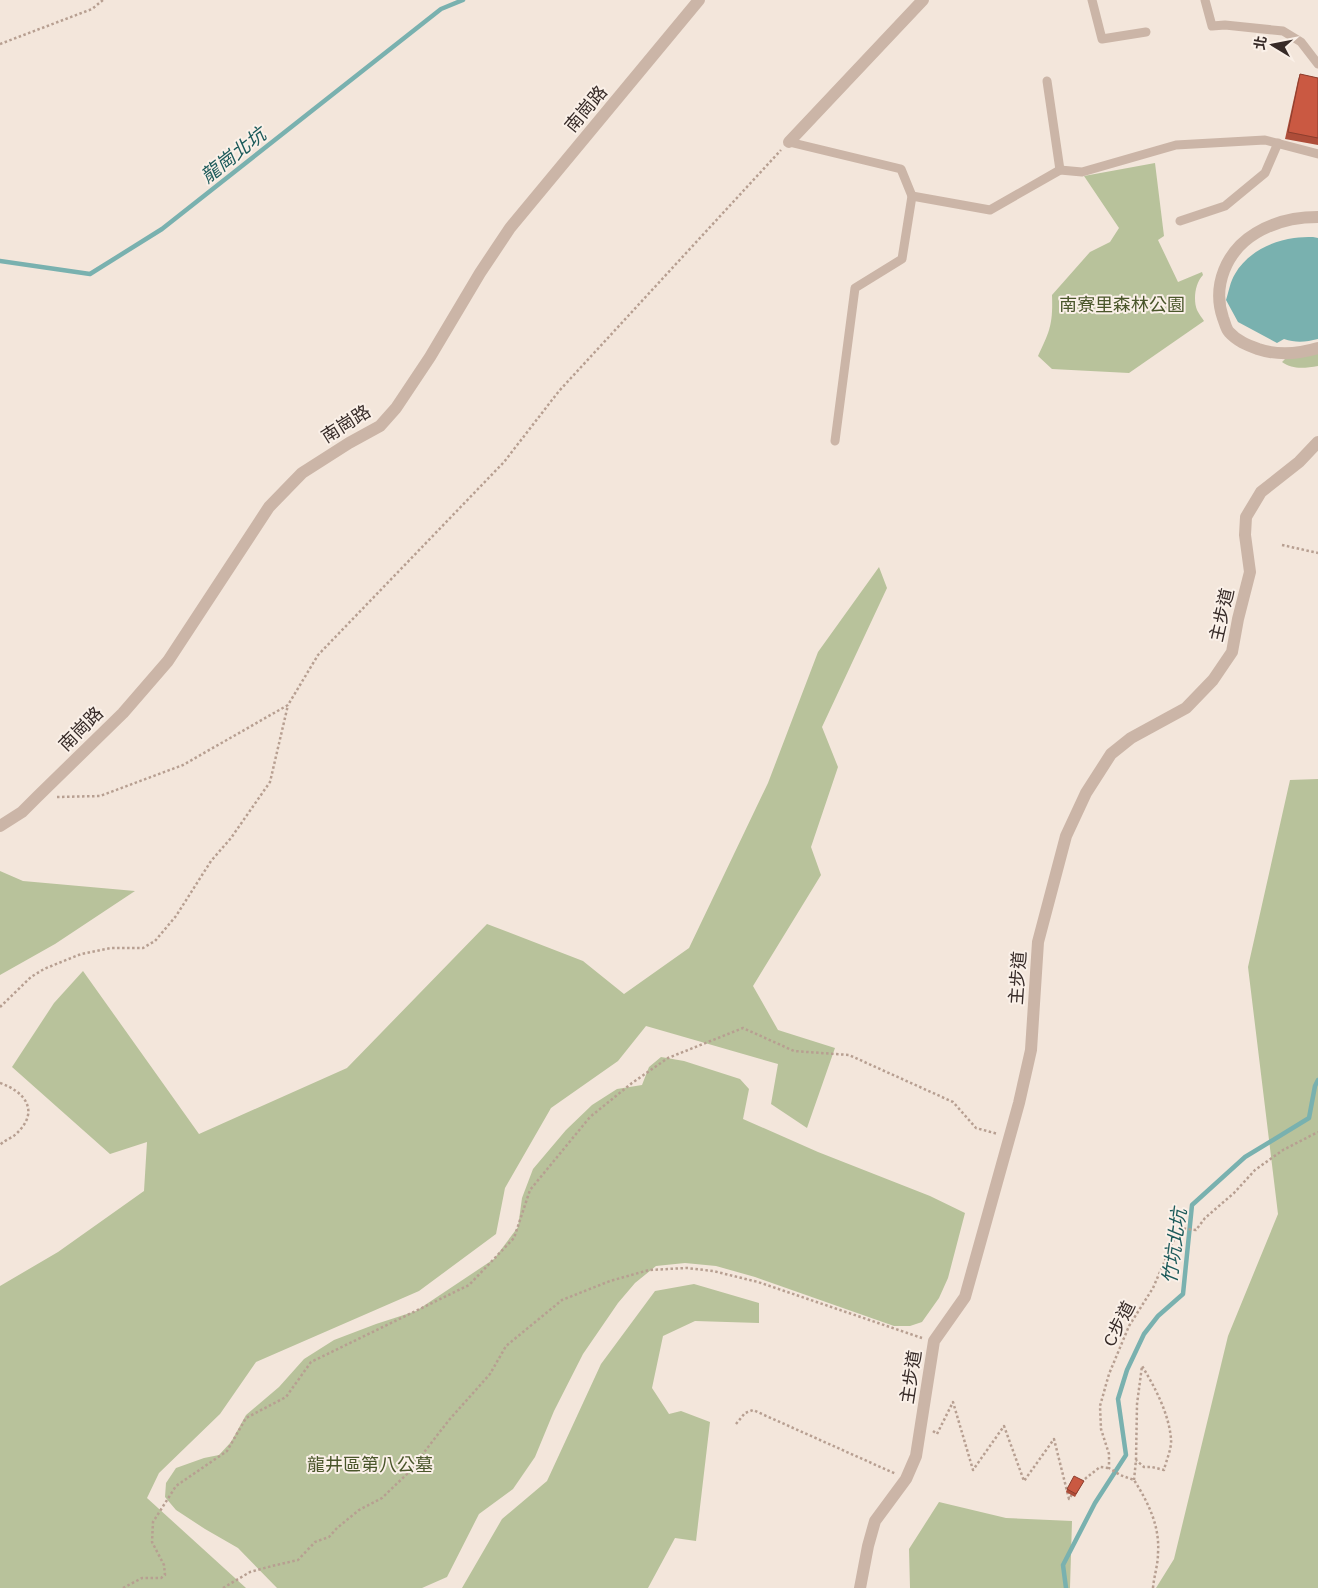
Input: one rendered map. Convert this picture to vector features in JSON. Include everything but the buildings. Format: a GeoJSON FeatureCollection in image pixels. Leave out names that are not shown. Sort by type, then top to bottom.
{"type":"FeatureCollection","features":[{"type":"Feature","properties":{"kind":"street","name":"南崗路"},"geometry":{"type":"LineString","coordinates":[[0,826],[22,812],[38,797],[123,713],[168,661],[269,507],[302,473],[349,442],[380,426],[396,408],[510,228],[699,0]]}},
{"type":"Feature","properties":{"kind":"street"},"geometry":{"type":"LineString","coordinates":[[789,142],[923,0]]}},
{"type":"Feature","properties":{"kind":"street"},"geometry":{"type":"LineString","coordinates":[[1318,217],[1277,223],[1255,233],[1237,248],[1223,270],[1219,296],[1221,311],[1228,331],[1241,342],[1265,351],[1284,355],[1318,348]]}},
{"type":"Feature","properties":{"kind":"street","name":"主步道"},"geometry":{"type":"LineString","coordinates":[[860,1588],[875,1521],[906,1479],[916,1456],[934,1341],[965,1297],[1019,1102],[1031,1050],[1038,942],[1066,836],[1086,793],[1111,754],[1131,738],[1186,708],[1213,680],[1232,652],[1250,572],[1245,535],[1246,517],[1261,492],[1299,462],[1318,442]]}},
{"type":"Feature","properties":{"kind":"lane"},"geometry":{"type":"LineString","coordinates":[[1092,0],[1102,39],[1146,32]]}},
{"type":"Feature","properties":{"kind":"lane"},"geometry":{"type":"LineString","coordinates":[[1205,0],[1212,26],[1225,25],[1283,31],[1301,42],[1318,64]]}},
{"type":"Feature","properties":{"kind":"lane"},"geometry":{"type":"LineString","coordinates":[[1047,80],[1060,170]]}},
{"type":"Feature","properties":{"kind":"lane"},"geometry":{"type":"LineString","coordinates":[[912,196],[990,210],[1060,170],[1082,172],[1176,145],[1265,140],[1318,154]]}},
{"type":"Feature","properties":{"kind":"lane"},"geometry":{"type":"LineString","coordinates":[[789,142],[901,169],[912,196],[902,259],[855,288],[835,441]]}},
{"type":"Feature","properties":{"kind":"lane"},"geometry":{"type":"LineString","coordinates":[[1180,221],[1225,206],[1265,173],[1278,143]]}},
{"type":"Feature","properties":{"kind":"path"},"geometry":{"type":"LineString","coordinates":[[0,44],[92,9],[103,0]]}},
{"type":"Feature","properties":{"kind":"path"},"geometry":{"type":"LineString","coordinates":[[0,1007],[31,978],[44,969],[81,954],[110,948],[143,948],[155,941],[176,916],[210,861],[231,838],[270,782],[288,705],[318,655],[504,462],[559,391],[789,142]]}},
{"type":"Feature","properties":{"kind":"path"},"geometry":{"type":"LineString","coordinates":[[1282,545],[1318,553]]}},
{"type":"Feature","properties":{"kind":"path"},"geometry":{"type":"LineString","coordinates":[[38,797],[100,796],[183,765],[288,705]]}},
{"type":"Feature","properties":{"kind":"path"},"geometry":{"type":"LineString","coordinates":[[123,1588],[142,1578],[161,1578],[165,1575],[164,1565],[152,1542],[154,1522],[176,1486],[226,1451],[246,1418],[286,1397],[311,1362],[469,1285],[514,1238],[530,1190],[590,1118],[632,1083],[668,1058],[743,1028],[794,1051],[849,1055],[953,1102],[976,1128],[1009,1137]]}},
{"type":"Feature","properties":{"kind":"path"},"geometry":{"type":"LineString","coordinates":[[0,1084],[19,1093],[26,1100],[30,1110],[24,1125],[15,1136],[7,1138],[0,1145]]}},
{"type":"Feature","properties":{"kind":"path","name":"C步道"},"geometry":{"type":"LineString","coordinates":[[1109,1468],[1100,1406],[1108,1374],[1129,1326],[1153,1288],[1179,1228],[1196,1230],[1205,1218],[1234,1193],[1255,1170],[1283,1150],[1318,1132]]}},
{"type":"Feature","properties":{"kind":"path"},"geometry":{"type":"LineString","coordinates":[[222,1588],[250,1572],[298,1560],[315,1542],[329,1537],[359,1510],[382,1498],[408,1473],[449,1420],[490,1374],[506,1346],[562,1300],[610,1281],[649,1270],[687,1268],[713,1271],[758,1282],[934,1341]]}},
{"type":"Feature","properties":{"kind":"path"},"geometry":{"type":"LineString","coordinates":[[1134,1480],[1137,1404],[1142,1366],[1153,1383],[1172,1441],[1164,1470],[1144,1467],[1136,1460]]}},
{"type":"Feature","properties":{"kind":"path"},"geometry":{"type":"LineString","coordinates":[[921,1424],[936,1434],[954,1402],[973,1470],[1004,1426],[1024,1481],[1054,1438],[1069,1499],[1073,1492]]}},
{"type":"Feature","properties":{"kind":"path"},"geometry":{"type":"LineString","coordinates":[[736,1424],[745,1412],[753,1410],[906,1479]]}},
{"type":"Feature","properties":{"kind":"path"},"geometry":{"type":"LineString","coordinates":[[1078,1486],[1083,1479],[1100,1467],[1109,1468],[1120,1475],[1134,1480],[1145,1497],[1158,1528],[1158,1553],[1153,1588]]}},
{"type":"Feature","properties":{"kind":"green space","name":"南寮里森林公園"},"geometry":{"type":"Polygon","coordinates":[[[1155,163],[1164,236],[1158,240],[1178,282],[1202,272],[1203,275],[1197,287],[1195,301],[1197,310],[1204,321],[1129,373],[1052,369],[1038,356],[1050,327],[1052,295],[1090,252],[1110,242],[1119,228],[1084,176],[1155,163]]]}},
{"type":"Feature","properties":{"kind":"green space"},"geometry":{"type":"Polygon","coordinates":[[[1318,350],[1318,366],[1295,367],[1282,362],[1287,357],[1318,350]]]}},
{"type":"Feature","properties":{"kind":"green space"},"geometry":{"type":"Polygon","coordinates":[[[879,567],[887,588],[822,727],[838,767],[811,847],[821,875],[753,986],[778,1030],[835,1048],[807,1128],[771,1104],[778,1064],[646,1026],[618,1061],[551,1108],[505,1188],[496,1234],[419,1291],[256,1362],[220,1414],[159,1473],[147,1498],[246,1588],[0,1588],[0,1286],[58,1252],[144,1191],[147,1142],[110,1154],[12,1067],[54,1003],[83,971],[199,1134],[347,1068],[487,924],[583,961],[624,994],[689,948],[768,783],[818,652],[879,567]]]}},
{"type":"Feature","properties":{"kind":"green space"},"geometry":{"type":"Polygon","coordinates":[[[1318,779],[1318,1588],[1156,1588],[1174,1559],[1228,1336],[1278,1214],[1248,967],[1290,780],[1318,779]]]}},
{"type":"Feature","properties":{"kind":"green space"},"geometry":{"type":"Polygon","coordinates":[[[0,871],[23,881],[135,891],[55,944],[0,975],[0,871]]]}},
{"type":"Feature","properties":{"kind":"green space","name":"龍井區第八公墓"},"geometry":{"type":"Polygon","coordinates":[[[661,1057],[684,1061],[740,1079],[749,1089],[743,1119],[818,1152],[930,1196],[965,1213],[948,1278],[939,1298],[922,1322],[910,1326],[894,1326],[755,1277],[716,1266],[685,1263],[656,1266],[635,1283],[618,1303],[583,1354],[554,1411],[535,1457],[513,1489],[479,1514],[447,1577],[422,1588],[277,1588],[238,1548],[176,1510],[165,1497],[166,1483],[176,1468],[219,1455],[231,1442],[246,1415],[279,1387],[304,1359],[334,1340],[416,1311],[494,1259],[518,1227],[522,1198],[533,1169],[566,1130],[592,1105],[617,1089],[642,1085],[649,1067],[661,1057]]]}},
{"type":"Feature","properties":{"kind":"green space"},"geometry":{"type":"Polygon","coordinates":[[[694,1284],[759,1303],[759,1323],[695,1321],[663,1336],[652,1388],[669,1414],[681,1411],[710,1422],[696,1541],[675,1538],[648,1588],[462,1588],[502,1519],[547,1481],[601,1364],[655,1291],[694,1284]]]}},
{"type":"Feature","properties":{"kind":"green space"},"geometry":{"type":"Polygon","coordinates":[[[939,1502],[1006,1518],[1072,1521],[1070,1588],[910,1588],[909,1549],[939,1502]]]}},
{"type":"Feature","properties":{"kind":"water"},"geometry":{"type":"Polygon","coordinates":[[[1299,237],[1318,238],[1318,339],[1301,342],[1284,339],[1277,343],[1238,322],[1226,300],[1235,274],[1246,260],[1268,245],[1299,237]]]}},
{"type":"Feature","properties":{"kind":"waterway","name":"龍崗北坑"},"geometry":{"type":"LineString","coordinates":[[0,261],[90,274],[162,229],[441,9],[463,0]]}},
{"type":"Feature","properties":{"kind":"waterway","name":"竹坑北坑"},"geometry":{"type":"LineString","coordinates":[[1066,1588],[1063,1565],[1095,1503],[1126,1455],[1118,1399],[1127,1370],[1144,1334],[1158,1316],[1183,1294],[1192,1205],[1245,1157],[1309,1118],[1315,1086],[1318,1080]]}}]}
